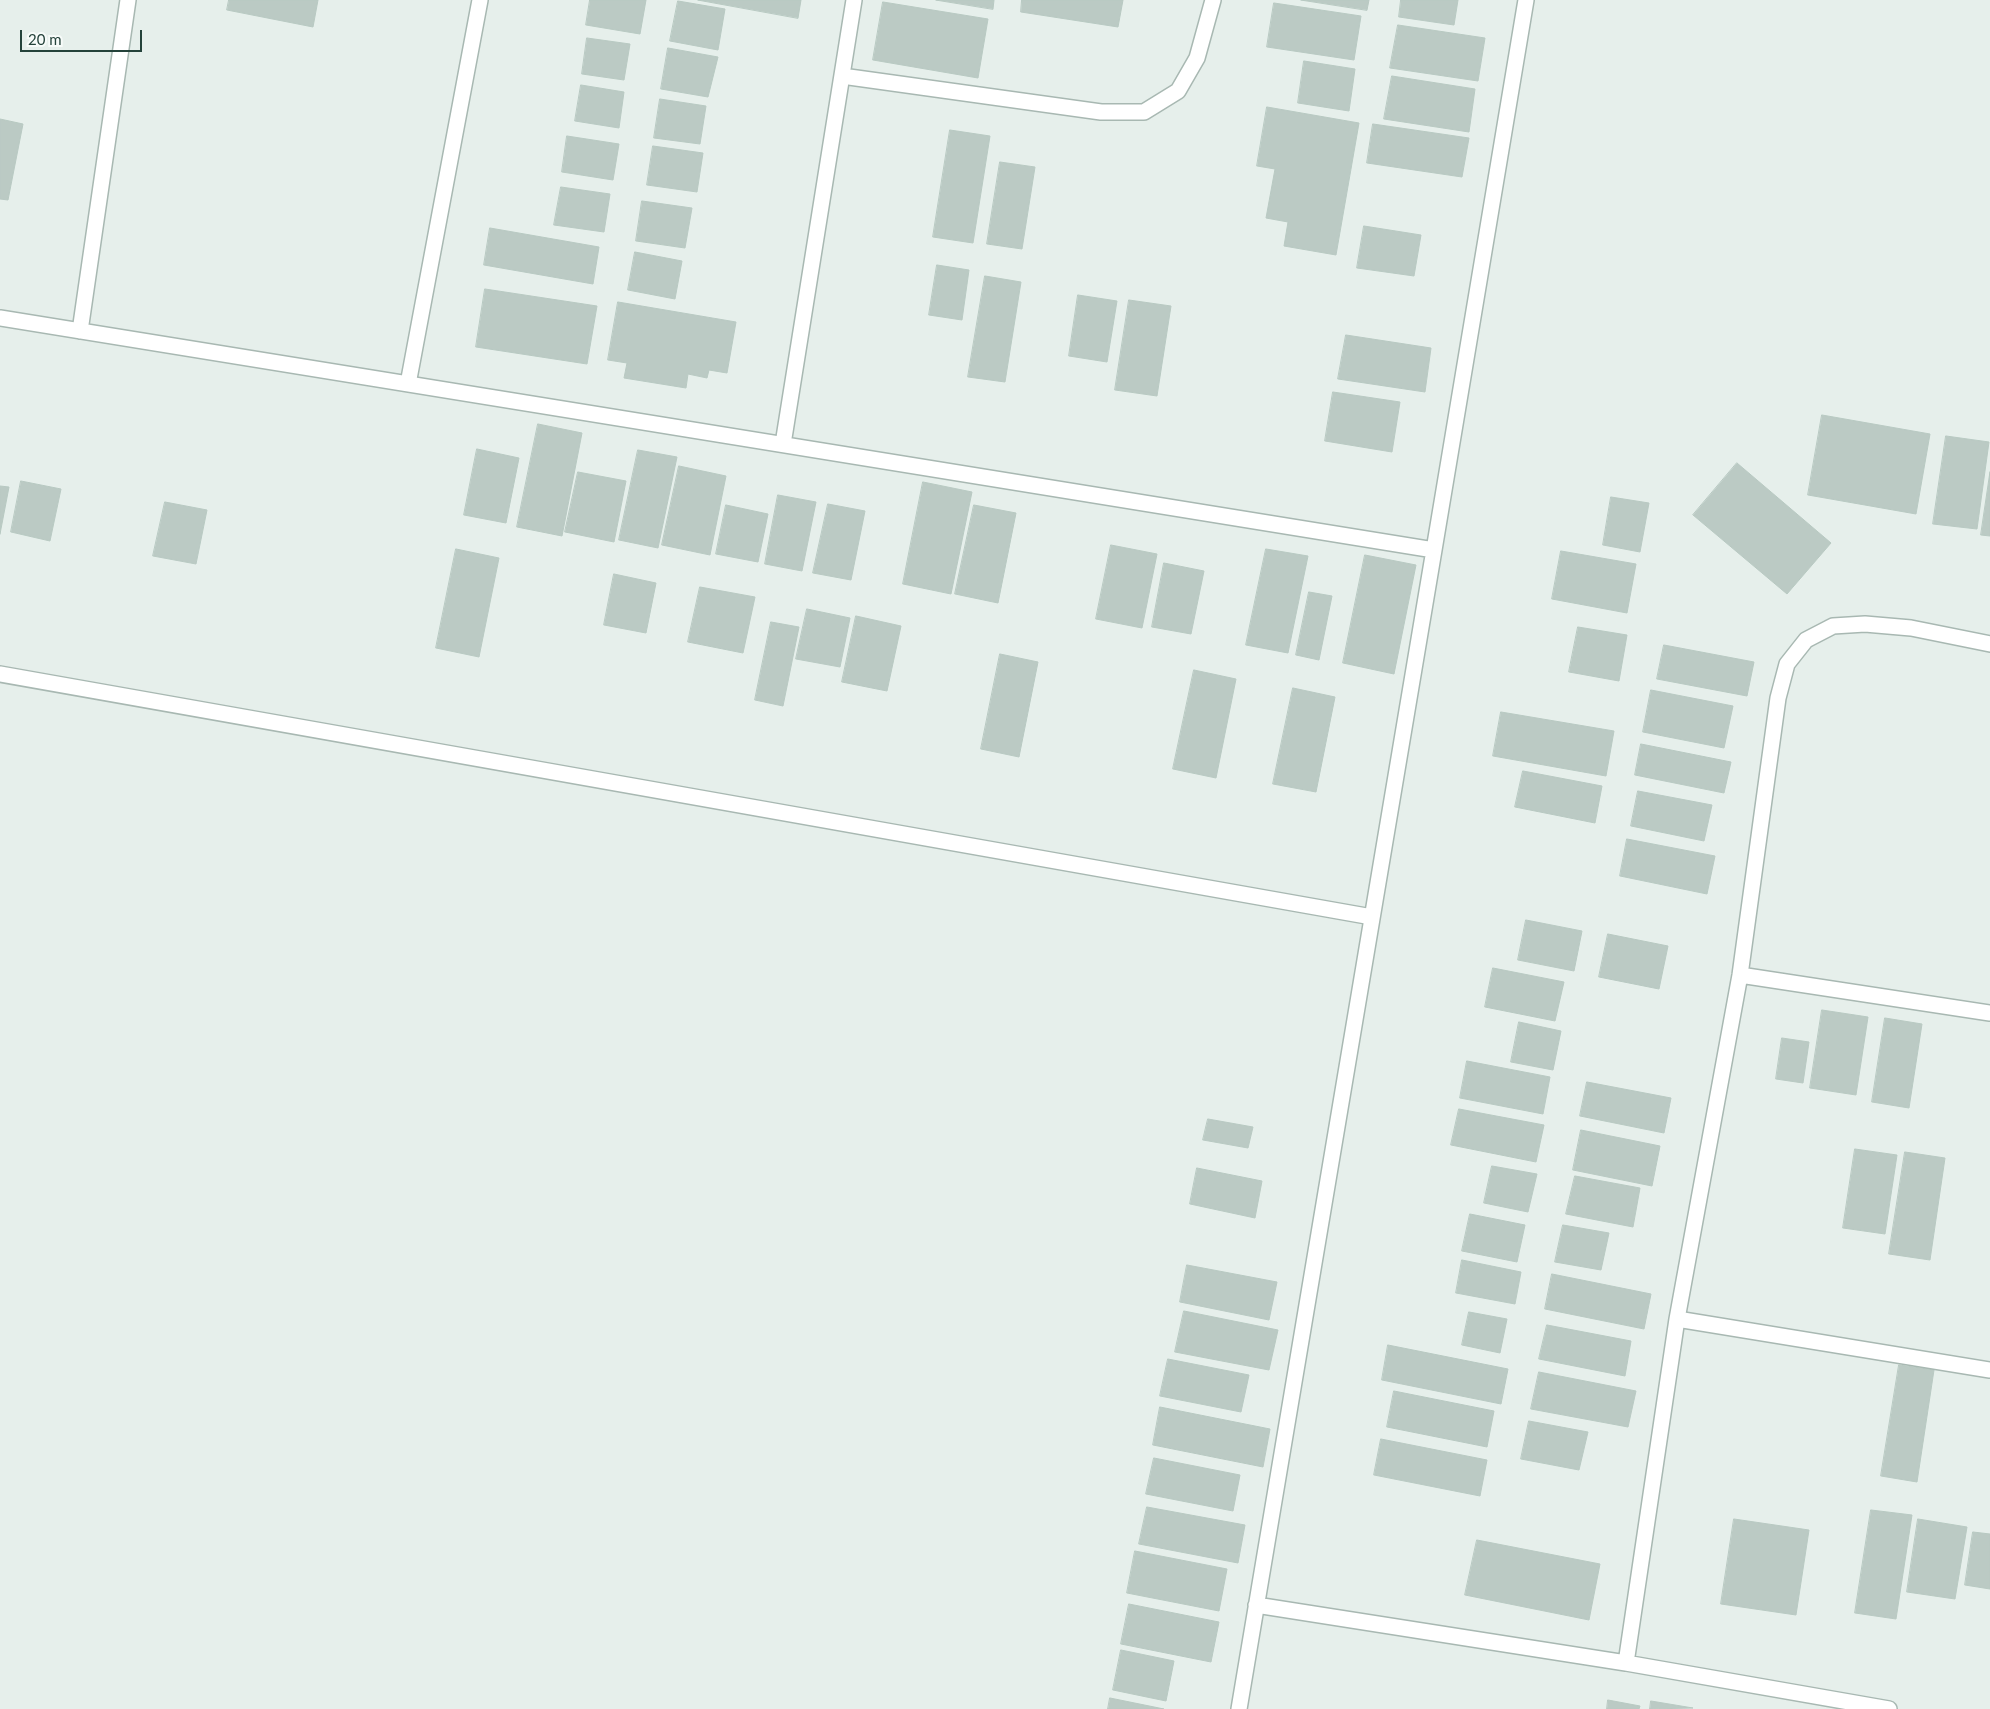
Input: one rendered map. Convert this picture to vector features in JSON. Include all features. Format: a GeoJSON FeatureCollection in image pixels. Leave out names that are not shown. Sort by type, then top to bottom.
{"type":"FeatureCollection","features":[{"type":"Feature","properties":{"kind":"street"},"geometry":{"type":"LineString","coordinates":[[80,331],[128,0]]}},
{"type":"Feature","properties":{"kind":"street"},"geometry":{"type":"LineString","coordinates":[[408,384],[480,0]]}},
{"type":"Feature","properties":{"kind":"street"},"geometry":{"type":"LineString","coordinates":[[783,444],[854,0]]}},
{"type":"Feature","properties":{"kind":"street"},"geometry":{"type":"LineString","coordinates":[[842,76],[1101,112],[1144,112],[1178,91],[1196,58],[1213,0]]}},
{"type":"Feature","properties":{"kind":"street"},"geometry":{"type":"LineString","coordinates":[[1239,1709],[1526,0]]}},
{"type":"Feature","properties":{"kind":"street"},"geometry":{"type":"LineString","coordinates":[[0,318],[1434,550]]}},
{"type":"Feature","properties":{"kind":"street"},"geometry":{"type":"LineString","coordinates":[[1626,1663],[1677,1319],[1740,974],[1778,698],[1787,664],[1806,640],[1833,626],[1865,624],[1911,628],[1990,644]]}},
{"type":"Feature","properties":{"kind":"street"},"geometry":{"type":"LineString","coordinates":[[0,674],[1372,917]]}},
{"type":"Feature","properties":{"kind":"street"},"geometry":{"type":"LineString","coordinates":[[1740,974],[1990,1013]]}},
{"type":"Feature","properties":{"kind":"street"},"geometry":{"type":"LineString","coordinates":[[1677,1319],[1990,1370]]}},
{"type":"Feature","properties":{"kind":"street"},"geometry":{"type":"LineString","coordinates":[[1256,1605],[1626,1663],[1889,1709]]}},
{"type":"Feature","properties":{"kind":"building"},"geometry":{"type":"Polygon","coordinates":[[[229,0],[318,0],[313,27],[227,10],[229,0]]]}},
{"type":"Feature","properties":{"kind":"building"},"geometry":{"type":"Polygon","coordinates":[[[590,0],[646,0],[640,34],[586,25],[590,0]]]}},
{"type":"Feature","properties":{"kind":"building"},"geometry":{"type":"Polygon","coordinates":[[[698,0],[801,0],[798,18],[698,0]]]}},
{"type":"Feature","properties":{"kind":"building"},"geometry":{"type":"Polygon","coordinates":[[[936,0],[994,0],[993,9],[936,0]]]}},
{"type":"Feature","properties":{"kind":"building"},"geometry":{"type":"Polygon","coordinates":[[[1022,0],[1123,0],[1118,27],[1021,12],[1022,0]]]}},
{"type":"Feature","properties":{"kind":"building"},"geometry":{"type":"Polygon","coordinates":[[[1301,0],[1369,0],[1367,10],[1301,0]]]}},
{"type":"Feature","properties":{"kind":"building"},"geometry":{"type":"Polygon","coordinates":[[[1401,0],[1458,0],[1454,25],[1399,17],[1401,0]]]}},
{"type":"Feature","properties":{"kind":"building"},"geometry":{"type":"Polygon","coordinates":[[[678,1],[725,9],[718,50],[670,41],[678,1]]]}},
{"type":"Feature","properties":{"kind":"building"},"geometry":{"type":"Polygon","coordinates":[[[883,2],[988,19],[978,78],[873,60],[883,2]]]}},
{"type":"Feature","properties":{"kind":"building"},"geometry":{"type":"Polygon","coordinates":[[[1274,3],[1361,16],[1354,60],[1267,47],[1274,3]]]}},
{"type":"Feature","properties":{"kind":"building"},"geometry":{"type":"Polygon","coordinates":[[[1398,25],[1485,38],[1478,81],[1390,68],[1398,25]]]}},
{"type":"Feature","properties":{"kind":"building"},"geometry":{"type":"Polygon","coordinates":[[[587,38],[630,44],[624,80],[582,74],[587,38]]]}},
{"type":"Feature","properties":{"kind":"building"},"geometry":{"type":"Polygon","coordinates":[[[668,48],[718,57],[708,97],[661,89],[668,48]]]}},
{"type":"Feature","properties":{"kind":"building"},"geometry":{"type":"Polygon","coordinates":[[[1304,61],[1355,69],[1349,111],[1298,103],[1304,61]]]}},
{"type":"Feature","properties":{"kind":"building"},"geometry":{"type":"Polygon","coordinates":[[[1392,76],[1475,89],[1469,132],[1384,119],[1392,76]]]}},
{"type":"Feature","properties":{"kind":"building"},"geometry":{"type":"Polygon","coordinates":[[[581,85],[624,92],[619,128],[575,121],[581,85]]]}},
{"type":"Feature","properties":{"kind":"building"},"geometry":{"type":"Polygon","coordinates":[[[660,99],[706,106],[700,144],[654,138],[660,99]]]}},
{"type":"Feature","properties":{"kind":"building"},"geometry":{"type":"Polygon","coordinates":[[[1267,107],[1359,123],[1336,255],[1284,246],[1288,222],[1266,218],[1275,169],[1257,166],[1267,107]]]}},
{"type":"Feature","properties":{"kind":"building"},"geometry":{"type":"Polygon","coordinates":[[[0,119],[23,124],[8,200],[0,199],[0,119]]]}},
{"type":"Feature","properties":{"kind":"building"},"geometry":{"type":"Polygon","coordinates":[[[1373,124],[1469,138],[1462,177],[1367,163],[1373,124]]]}},
{"type":"Feature","properties":{"kind":"building"},"geometry":{"type":"Polygon","coordinates":[[[950,130],[990,136],[973,243],[933,237],[950,130]]]}},
{"type":"Feature","properties":{"kind":"building"},"geometry":{"type":"Polygon","coordinates":[[[567,136],[619,144],[613,180],[562,172],[567,136]]]}},
{"type":"Feature","properties":{"kind":"building"},"geometry":{"type":"Polygon","coordinates":[[[653,146],[703,153],[697,192],[647,185],[653,146]]]}},
{"type":"Feature","properties":{"kind":"building"},"geometry":{"type":"Polygon","coordinates":[[[1000,162],[1035,167],[1022,249],[987,244],[1000,162]]]}},
{"type":"Feature","properties":{"kind":"building"},"geometry":{"type":"Polygon","coordinates":[[[561,187],[610,194],[604,232],[554,225],[561,187]]]}},
{"type":"Feature","properties":{"kind":"building"},"geometry":{"type":"Polygon","coordinates":[[[642,201],[692,208],[685,248],[636,241],[642,201]]]}},
{"type":"Feature","properties":{"kind":"building"},"geometry":{"type":"Polygon","coordinates":[[[1364,226],[1421,235],[1414,276],[1357,268],[1364,226]]]}},
{"type":"Feature","properties":{"kind":"building"},"geometry":{"type":"Polygon","coordinates":[[[490,228],[599,247],[593,284],[484,265],[490,228]]]}},
{"type":"Feature","properties":{"kind":"building"},"geometry":{"type":"Polygon","coordinates":[[[635,252],[682,261],[675,299],[628,290],[635,252]]]}},
{"type":"Feature","properties":{"kind":"building"},"geometry":{"type":"Polygon","coordinates":[[[937,265],[969,270],[962,320],[929,315],[937,265]]]}},
{"type":"Feature","properties":{"kind":"building"},"geometry":{"type":"Polygon","coordinates":[[[985,276],[1021,282],[1005,382],[968,377],[985,276]]]}},
{"type":"Feature","properties":{"kind":"building"},"geometry":{"type":"Polygon","coordinates":[[[485,289],[597,306],[587,364],[476,347],[485,289]]]}},
{"type":"Feature","properties":{"kind":"building"},"geometry":{"type":"Polygon","coordinates":[[[1078,295],[1117,301],[1107,362],[1069,356],[1078,295]]]}},
{"type":"Feature","properties":{"kind":"building"},"geometry":{"type":"Polygon","coordinates":[[[1129,300],[1171,306],[1157,396],[1115,390],[1129,300]]]}},
{"type":"Feature","properties":{"kind":"building"},"geometry":{"type":"Polygon","coordinates":[[[618,302],[736,322],[727,373],[709,370],[707,378],[688,374],[686,388],[624,378],[627,363],[608,360],[618,302]]]}},
{"type":"Feature","properties":{"kind":"building"},"geometry":{"type":"Polygon","coordinates":[[[1346,335],[1431,348],[1425,392],[1338,379],[1346,335]]]}},
{"type":"Feature","properties":{"kind":"building"},"geometry":{"type":"Polygon","coordinates":[[[1333,392],[1400,402],[1392,452],[1325,441],[1333,392]]]}},
{"type":"Feature","properties":{"kind":"building"},"geometry":{"type":"Polygon","coordinates":[[[1822,415],[1930,434],[1916,514],[1808,495],[1822,415]]]}},
{"type":"Feature","properties":{"kind":"building"},"geometry":{"type":"Polygon","coordinates":[[[538,424],[582,433],[562,536],[517,527],[538,424]]]}},
{"type":"Feature","properties":{"kind":"building"},"geometry":{"type":"Polygon","coordinates":[[[1946,436],[1989,442],[1977,529],[1933,524],[1946,436]]]}},
{"type":"Feature","properties":{"kind":"building"},"geometry":{"type":"Polygon","coordinates":[[[477,449],[519,458],[506,523],[464,515],[477,449]]]}},
{"type":"Feature","properties":{"kind":"building"},"geometry":{"type":"Polygon","coordinates":[[[638,450],[677,457],[658,548],[619,540],[638,450]]]}},
{"type":"Feature","properties":{"kind":"building"},"geometry":{"type":"Polygon","coordinates":[[[1737,463],[1831,543],[1787,594],[1693,515],[1737,463]]]}},
{"type":"Feature","properties":{"kind":"building"},"geometry":{"type":"Polygon","coordinates":[[[679,466],[726,476],[710,555],[662,545],[679,466]]]}},
{"type":"Feature","properties":{"kind":"building"},"geometry":{"type":"Polygon","coordinates":[[[578,472],[626,481],[614,542],[565,532],[578,472]]]}},
{"type":"Feature","properties":{"kind":"building"},"geometry":{"type":"Polygon","coordinates":[[[1990,472],[1990,536],[1981,535],[1990,472]]]}},
{"type":"Feature","properties":{"kind":"building"},"geometry":{"type":"Polygon","coordinates":[[[21,481],[61,489],[50,541],[11,532],[21,481]]]}},
{"type":"Feature","properties":{"kind":"building"},"geometry":{"type":"Polygon","coordinates":[[[923,482],[972,492],[951,594],[903,584],[923,482]]]}},
{"type":"Feature","properties":{"kind":"building"},"geometry":{"type":"Polygon","coordinates":[[[0,486],[9,487],[0,534],[0,486]]]}},
{"type":"Feature","properties":{"kind":"building"},"geometry":{"type":"Polygon","coordinates":[[[778,495],[816,502],[802,571],[765,564],[778,495]]]}},
{"type":"Feature","properties":{"kind":"building"},"geometry":{"type":"Polygon","coordinates":[[[1611,497],[1649,503],[1640,552],[1603,545],[1611,497]]]}},
{"type":"Feature","properties":{"kind":"building"},"geometry":{"type":"Polygon","coordinates":[[[165,502],[207,510],[196,564],[153,556],[165,502]]]}},
{"type":"Feature","properties":{"kind":"building"},"geometry":{"type":"Polygon","coordinates":[[[828,504],[865,511],[851,580],[813,573],[828,504]]]}},
{"type":"Feature","properties":{"kind":"building"},"geometry":{"type":"Polygon","coordinates":[[[726,505],[768,514],[758,562],[716,554],[726,505]]]}},
{"type":"Feature","properties":{"kind":"building"},"geometry":{"type":"Polygon","coordinates":[[[974,505],[1016,513],[998,603],[955,594],[974,505]]]}},
{"type":"Feature","properties":{"kind":"building"},"geometry":{"type":"Polygon","coordinates":[[[1111,545],[1157,554],[1142,628],[1096,619],[1111,545]]]}},
{"type":"Feature","properties":{"kind":"building"},"geometry":{"type":"Polygon","coordinates":[[[456,549],[499,558],[479,657],[436,648],[456,549]]]}},
{"type":"Feature","properties":{"kind":"building"},"geometry":{"type":"Polygon","coordinates":[[[1266,549],[1308,556],[1288,653],[1246,645],[1266,549]]]}},
{"type":"Feature","properties":{"kind":"building"},"geometry":{"type":"Polygon","coordinates":[[[1561,551],[1636,564],[1627,613],[1552,599],[1561,551]]]}},
{"type":"Feature","properties":{"kind":"building"},"geometry":{"type":"Polygon","coordinates":[[[1365,555],[1416,565],[1394,674],[1343,663],[1365,555]]]}},
{"type":"Feature","properties":{"kind":"building"},"geometry":{"type":"Polygon","coordinates":[[[1164,563],[1204,571],[1191,634],[1152,627],[1164,563]]]}},
{"type":"Feature","properties":{"kind":"building"},"geometry":{"type":"Polygon","coordinates":[[[614,574],[656,583],[646,633],[604,625],[614,574]]]}},
{"type":"Feature","properties":{"kind":"building"},"geometry":{"type":"Polygon","coordinates":[[[700,587],[755,597],[743,653],[688,642],[700,587]]]}},
{"type":"Feature","properties":{"kind":"building"},"geometry":{"type":"Polygon","coordinates":[[[1309,592],[1332,596],[1319,660],[1296,655],[1309,592]]]}},
{"type":"Feature","properties":{"kind":"building"},"geometry":{"type":"Polygon","coordinates":[[[807,609],[850,618],[840,667],[796,659],[807,609]]]}},
{"type":"Feature","properties":{"kind":"building"},"geometry":{"type":"Polygon","coordinates":[[[856,616],[901,626],[887,691],[842,682],[856,616]]]}},
{"type":"Feature","properties":{"kind":"building"},"geometry":{"type":"Polygon","coordinates":[[[771,622],[799,627],[783,706],[755,700],[771,622]]]}},
{"type":"Feature","properties":{"kind":"building"},"geometry":{"type":"Polygon","coordinates":[[[1578,627],[1627,635],[1619,681],[1569,672],[1578,627]]]}},
{"type":"Feature","properties":{"kind":"building"},"geometry":{"type":"Polygon","coordinates":[[[1664,645],[1754,662],[1747,696],[1657,679],[1664,645]]]}},
{"type":"Feature","properties":{"kind":"building"},"geometry":{"type":"Polygon","coordinates":[[[1000,654],[1038,662],[1019,757],[981,749],[1000,654]]]}},
{"type":"Feature","properties":{"kind":"building"},"geometry":{"type":"Polygon","coordinates":[[[1194,670],[1236,679],[1216,778],[1173,769],[1194,670]]]}},
{"type":"Feature","properties":{"kind":"building"},"geometry":{"type":"Polygon","coordinates":[[[1293,688],[1335,697],[1316,792],[1273,784],[1293,688]]]}},
{"type":"Feature","properties":{"kind":"building"},"geometry":{"type":"Polygon","coordinates":[[[1651,690],[1733,706],[1724,748],[1643,732],[1651,690]]]}},
{"type":"Feature","properties":{"kind":"building"},"geometry":{"type":"Polygon","coordinates":[[[1501,712],[1614,731],[1606,776],[1493,756],[1501,712]]]}},
{"type":"Feature","properties":{"kind":"building"},"geometry":{"type":"Polygon","coordinates":[[[1641,744],[1731,762],[1724,793],[1635,775],[1641,744]]]}},
{"type":"Feature","properties":{"kind":"building"},"geometry":{"type":"Polygon","coordinates":[[[1523,771],[1602,786],[1595,823],[1515,807],[1523,771]]]}},
{"type":"Feature","properties":{"kind":"building"},"geometry":{"type":"Polygon","coordinates":[[[1638,791],[1712,805],[1704,841],[1631,826],[1638,791]]]}},
{"type":"Feature","properties":{"kind":"building"},"geometry":{"type":"Polygon","coordinates":[[[1627,839],[1715,856],[1707,894],[1620,876],[1627,839]]]}},
{"type":"Feature","properties":{"kind":"building"},"geometry":{"type":"Polygon","coordinates":[[[1526,920],[1582,931],[1574,971],[1518,960],[1526,920]]]}},
{"type":"Feature","properties":{"kind":"building"},"geometry":{"type":"Polygon","coordinates":[[[1608,934],[1668,946],[1659,989],[1599,977],[1608,934]]]}},
{"type":"Feature","properties":{"kind":"building"},"geometry":{"type":"Polygon","coordinates":[[[1493,968],[1564,982],[1555,1021],[1485,1007],[1493,968]]]}},
{"type":"Feature","properties":{"kind":"building"},"geometry":{"type":"Polygon","coordinates":[[[1822,1010],[1868,1017],[1856,1095],[1810,1088],[1822,1010]]]}},
{"type":"Feature","properties":{"kind":"building"},"geometry":{"type":"Polygon","coordinates":[[[1885,1018],[1922,1024],[1909,1108],[1872,1102],[1885,1018]]]}},
{"type":"Feature","properties":{"kind":"building"},"geometry":{"type":"Polygon","coordinates":[[[1519,1022],[1561,1031],[1553,1070],[1511,1062],[1519,1022]]]}},
{"type":"Feature","properties":{"kind":"building"},"geometry":{"type":"Polygon","coordinates":[[[1782,1038],[1809,1042],[1803,1083],[1776,1079],[1782,1038]]]}},
{"type":"Feature","properties":{"kind":"building"},"geometry":{"type":"Polygon","coordinates":[[[1467,1061],[1550,1077],[1543,1114],[1460,1098],[1467,1061]]]}},
{"type":"Feature","properties":{"kind":"building"},"geometry":{"type":"Polygon","coordinates":[[[1587,1082],[1671,1098],[1664,1133],[1580,1116],[1587,1082]]]}},
{"type":"Feature","properties":{"kind":"building"},"geometry":{"type":"Polygon","coordinates":[[[1459,1109],[1544,1125],[1536,1162],[1451,1145],[1459,1109]]]}},
{"type":"Feature","properties":{"kind":"building"},"geometry":{"type":"Polygon","coordinates":[[[1208,1119],[1253,1127],[1248,1148],[1203,1140],[1208,1119]]]}},
{"type":"Feature","properties":{"kind":"building"},"geometry":{"type":"Polygon","coordinates":[[[1581,1130],[1660,1146],[1652,1186],[1573,1170],[1581,1130]]]}},
{"type":"Feature","properties":{"kind":"building"},"geometry":{"type":"Polygon","coordinates":[[[1855,1149],[1897,1155],[1885,1234],[1843,1228],[1855,1149]]]}},
{"type":"Feature","properties":{"kind":"building"},"geometry":{"type":"Polygon","coordinates":[[[1905,1152],[1945,1158],[1930,1260],[1889,1254],[1905,1152]]]}},
{"type":"Feature","properties":{"kind":"building"},"geometry":{"type":"Polygon","coordinates":[[[1492,1166],[1537,1174],[1528,1212],[1484,1203],[1492,1166]]]}},
{"type":"Feature","properties":{"kind":"building"},"geometry":{"type":"Polygon","coordinates":[[[1197,1168],[1262,1181],[1255,1218],[1190,1204],[1197,1168]]]}},
{"type":"Feature","properties":{"kind":"building"},"geometry":{"type":"Polygon","coordinates":[[[1575,1176],[1640,1188],[1633,1227],[1566,1214],[1575,1176]]]}},
{"type":"Feature","properties":{"kind":"building"},"geometry":{"type":"Polygon","coordinates":[[[1470,1214],[1525,1225],[1517,1262],[1462,1251],[1470,1214]]]}},
{"type":"Feature","properties":{"kind":"building"},"geometry":{"type":"Polygon","coordinates":[[[1563,1225],[1609,1233],[1601,1270],[1555,1262],[1563,1225]]]}},
{"type":"Feature","properties":{"kind":"building"},"geometry":{"type":"Polygon","coordinates":[[[1462,1260],[1521,1272],[1515,1304],[1456,1293],[1462,1260]]]}},
{"type":"Feature","properties":{"kind":"building"},"geometry":{"type":"Polygon","coordinates":[[[1187,1265],[1277,1282],[1269,1320],[1180,1302],[1187,1265]]]}},
{"type":"Feature","properties":{"kind":"building"},"geometry":{"type":"Polygon","coordinates":[[[1552,1274],[1651,1294],[1644,1329],[1545,1309],[1552,1274]]]}},
{"type":"Feature","properties":{"kind":"building"},"geometry":{"type":"Polygon","coordinates":[[[1184,1311],[1278,1330],[1269,1370],[1175,1352],[1184,1311]]]}},
{"type":"Feature","properties":{"kind":"building"},"geometry":{"type":"Polygon","coordinates":[[[1469,1312],[1507,1319],[1500,1353],[1462,1345],[1469,1312]]]}},
{"type":"Feature","properties":{"kind":"building"},"geometry":{"type":"Polygon","coordinates":[[[1547,1325],[1631,1341],[1625,1376],[1539,1359],[1547,1325]]]}},
{"type":"Feature","properties":{"kind":"building"},"geometry":{"type":"Polygon","coordinates":[[[1388,1345],[1508,1369],[1501,1404],[1382,1380],[1388,1345]]]}},
{"type":"Feature","properties":{"kind":"building"},"geometry":{"type":"Polygon","coordinates":[[[1168,1359],[1249,1375],[1241,1412],[1160,1396],[1168,1359]]]}},
{"type":"Feature","properties":{"kind":"building"},"geometry":{"type":"Polygon","coordinates":[[[1899,1365],[1934,1370],[1917,1482],[1881,1476],[1899,1365]]]}},
{"type":"Feature","properties":{"kind":"building"},"geometry":{"type":"Polygon","coordinates":[[[1539,1372],[1636,1391],[1628,1427],[1531,1409],[1539,1372]]]}},
{"type":"Feature","properties":{"kind":"building"},"geometry":{"type":"Polygon","coordinates":[[[1394,1391],[1494,1411],[1487,1447],[1387,1427],[1394,1391]]]}},
{"type":"Feature","properties":{"kind":"building"},"geometry":{"type":"Polygon","coordinates":[[[1160,1407],[1270,1429],[1263,1467],[1153,1445],[1160,1407]]]}},
{"type":"Feature","properties":{"kind":"building"},"geometry":{"type":"Polygon","coordinates":[[[1529,1421],[1588,1432],[1579,1470],[1521,1459],[1529,1421]]]}},
{"type":"Feature","properties":{"kind":"building"},"geometry":{"type":"Polygon","coordinates":[[[1381,1439],[1487,1460],[1480,1496],[1374,1475],[1381,1439]]]}},
{"type":"Feature","properties":{"kind":"building"},"geometry":{"type":"Polygon","coordinates":[[[1154,1458],[1240,1475],[1233,1511],[1146,1494],[1154,1458]]]}},
{"type":"Feature","properties":{"kind":"building"},"geometry":{"type":"Polygon","coordinates":[[[1147,1507],[1245,1525],[1238,1563],[1139,1544],[1147,1507]]]}},
{"type":"Feature","properties":{"kind":"building"},"geometry":{"type":"Polygon","coordinates":[[[1871,1510],[1912,1515],[1896,1619],[1855,1613],[1871,1510]]]}},
{"type":"Feature","properties":{"kind":"building"},"geometry":{"type":"Polygon","coordinates":[[[1734,1519],[1809,1530],[1796,1615],[1721,1604],[1734,1519]]]}},
{"type":"Feature","properties":{"kind":"building"},"geometry":{"type":"Polygon","coordinates":[[[1918,1519],[1967,1527],[1955,1599],[1907,1592],[1918,1519]]]}},
{"type":"Feature","properties":{"kind":"building"},"geometry":{"type":"Polygon","coordinates":[[[1973,1532],[1990,1534],[1990,1589],[1965,1585],[1973,1532]]]}},
{"type":"Feature","properties":{"kind":"building"},"geometry":{"type":"Polygon","coordinates":[[[1477,1540],[1600,1564],[1589,1620],[1465,1595],[1477,1540]]]}},
{"type":"Feature","properties":{"kind":"building"},"geometry":{"type":"Polygon","coordinates":[[[1135,1551],[1227,1569],[1219,1611],[1127,1593],[1135,1551]]]}},
{"type":"Feature","properties":{"kind":"building"},"geometry":{"type":"Polygon","coordinates":[[[1129,1604],[1219,1622],[1211,1662],[1121,1644],[1129,1604]]]}},
{"type":"Feature","properties":{"kind":"building"},"geometry":{"type":"Polygon","coordinates":[[[1121,1650],[1174,1661],[1166,1701],[1113,1690],[1121,1650]]]}},
{"type":"Feature","properties":{"kind":"building"},"geometry":{"type":"Polygon","coordinates":[[[1110,1698],[1164,1709],[1108,1709],[1110,1698]]]}},
{"type":"Feature","properties":{"kind":"building"},"geometry":{"type":"Polygon","coordinates":[[[1608,1700],[1640,1706],[1639,1709],[1607,1709],[1608,1700]]]}},
{"type":"Feature","properties":{"kind":"building"},"geometry":{"type":"Polygon","coordinates":[[[1651,1701],[1693,1708],[1650,1709],[1651,1701]]]}}]}
